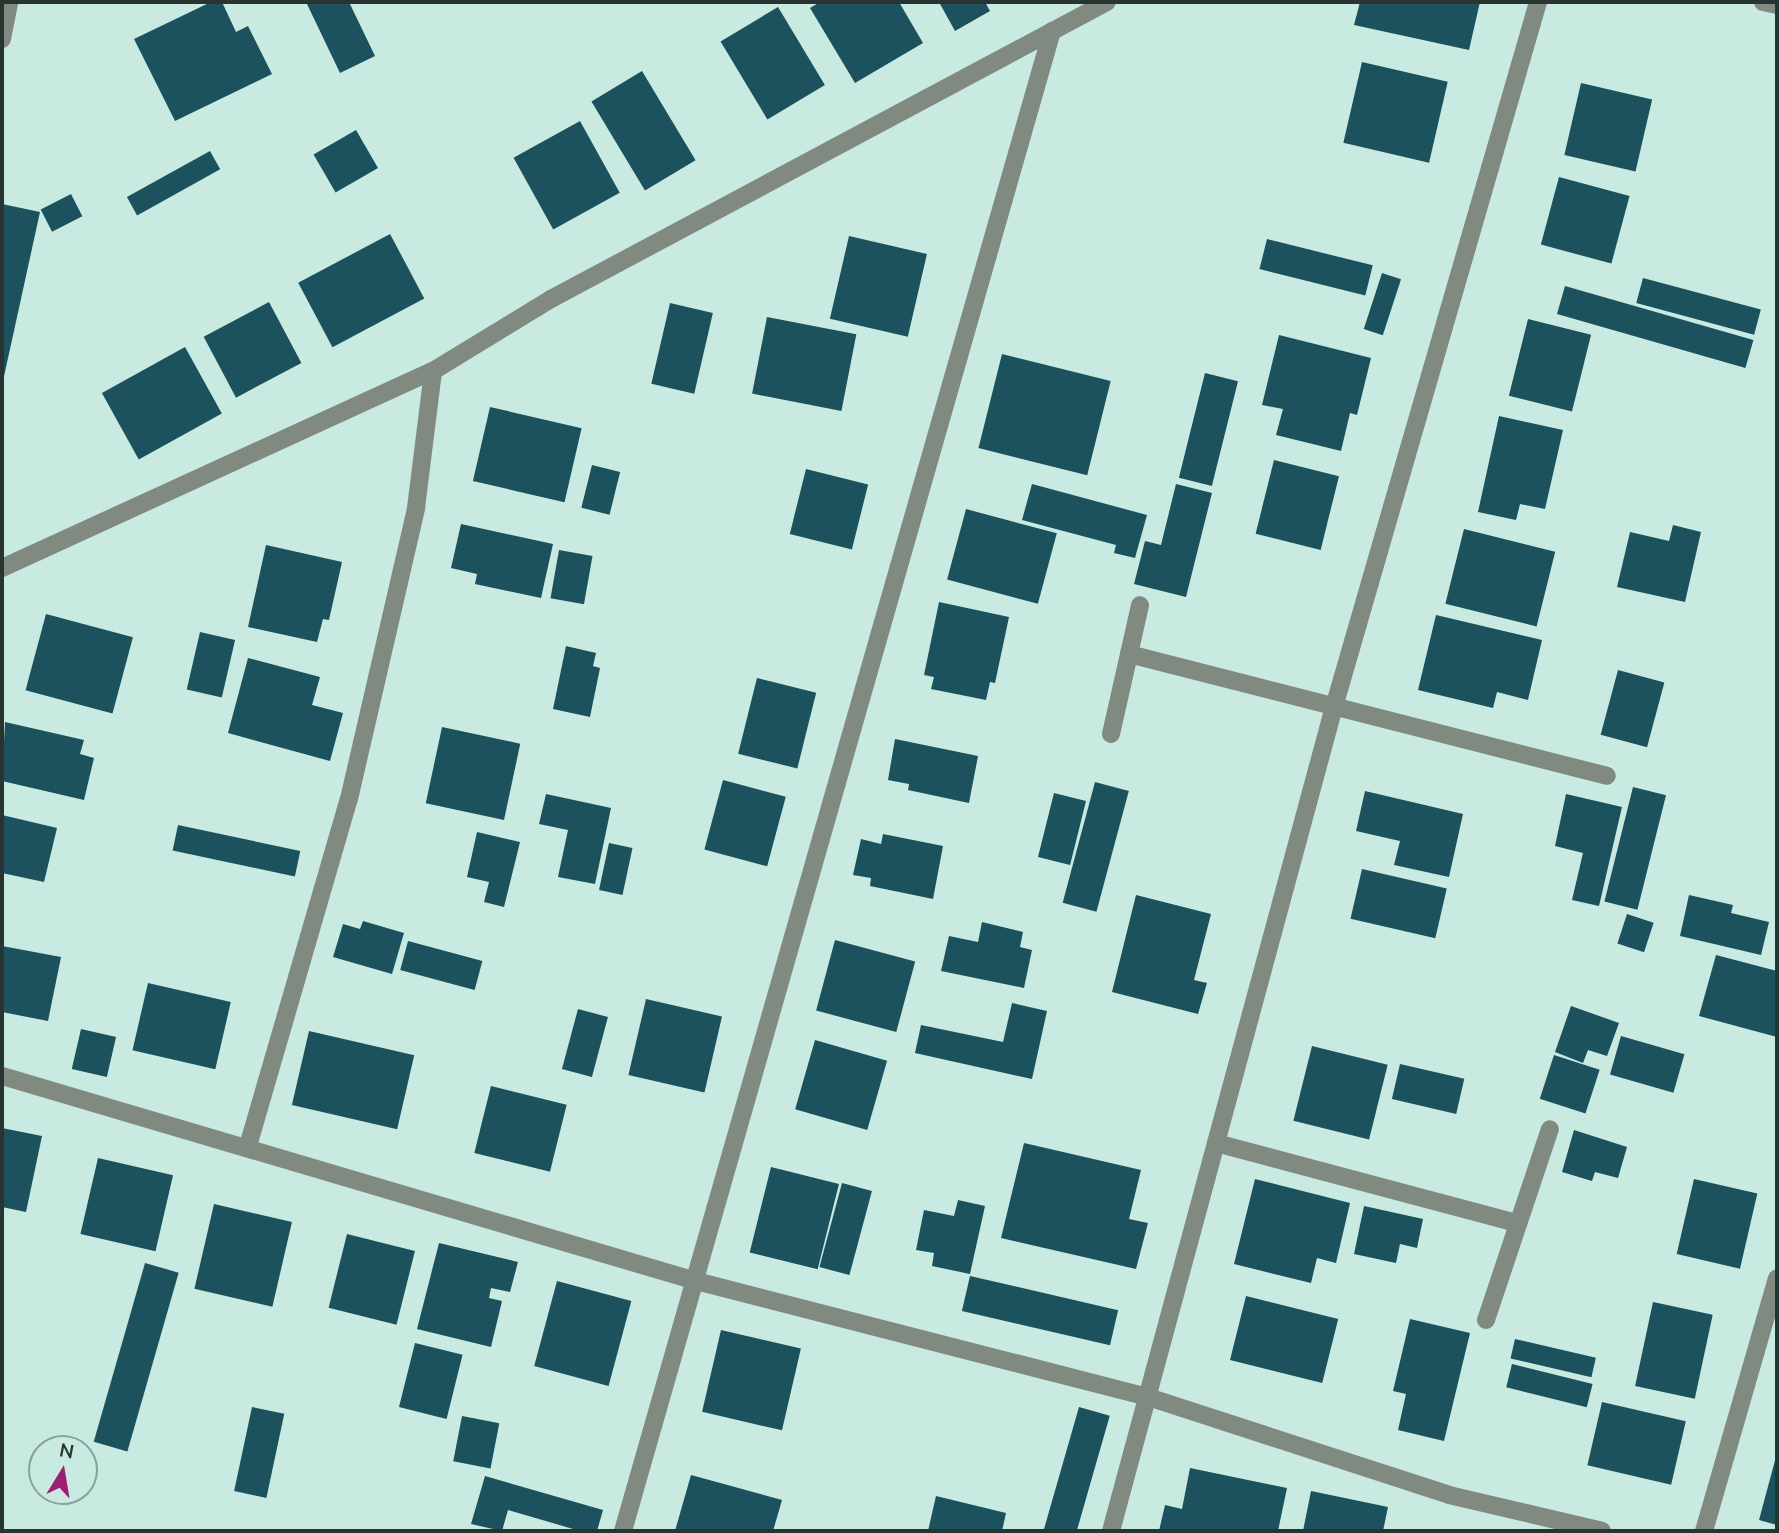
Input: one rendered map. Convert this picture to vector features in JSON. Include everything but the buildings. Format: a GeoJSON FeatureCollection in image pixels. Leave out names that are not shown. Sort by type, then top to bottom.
{"type":"FeatureCollection","features":[{"type":"Feature","properties":{"kind":"street"},"geometry":{"type":"LineString","coordinates":[[2,39],[9,2]]}},
{"type":"Feature","properties":{"kind":"street"},"geometry":{"type":"LineString","coordinates":[[2,568],[433,371],[551,299],[1107,2]]}},
{"type":"Feature","properties":{"kind":"street"},"geometry":{"type":"LineString","coordinates":[[1111,1531],[1145,1396],[1334,707],[1538,2]]}},
{"type":"Feature","properties":{"kind":"street"},"geometry":{"type":"LineString","coordinates":[[1763,2],[1777,5]]}},
{"type":"Feature","properties":{"kind":"street"},"geometry":{"type":"LineString","coordinates":[[623,1531],[1052,31]]}},
{"type":"Feature","properties":{"kind":"street"},"geometry":{"type":"LineString","coordinates":[[248,1146],[352,785],[416,508],[433,371]]}},
{"type":"Feature","properties":{"kind":"street"},"geometry":{"type":"LineString","coordinates":[[1111,734],[1140,605]]}},
{"type":"Feature","properties":{"kind":"street"},"geometry":{"type":"LineString","coordinates":[[1129,654],[1607,776]]}},
{"type":"Feature","properties":{"kind":"street"},"geometry":{"type":"LineString","coordinates":[[2,1076],[248,1146],[696,1281],[1145,1396],[1449,1495],[1602,1531]]}},
{"type":"Feature","properties":{"kind":"street"},"geometry":{"type":"LineString","coordinates":[[1486,1320],[1550,1129]]}},
{"type":"Feature","properties":{"kind":"street"},"geometry":{"type":"LineString","coordinates":[[1216,1143],[1517,1223]]}},
{"type":"Feature","properties":{"kind":"street"},"geometry":{"type":"LineString","coordinates":[[1704,1531],[1777,1278]]}}]}
